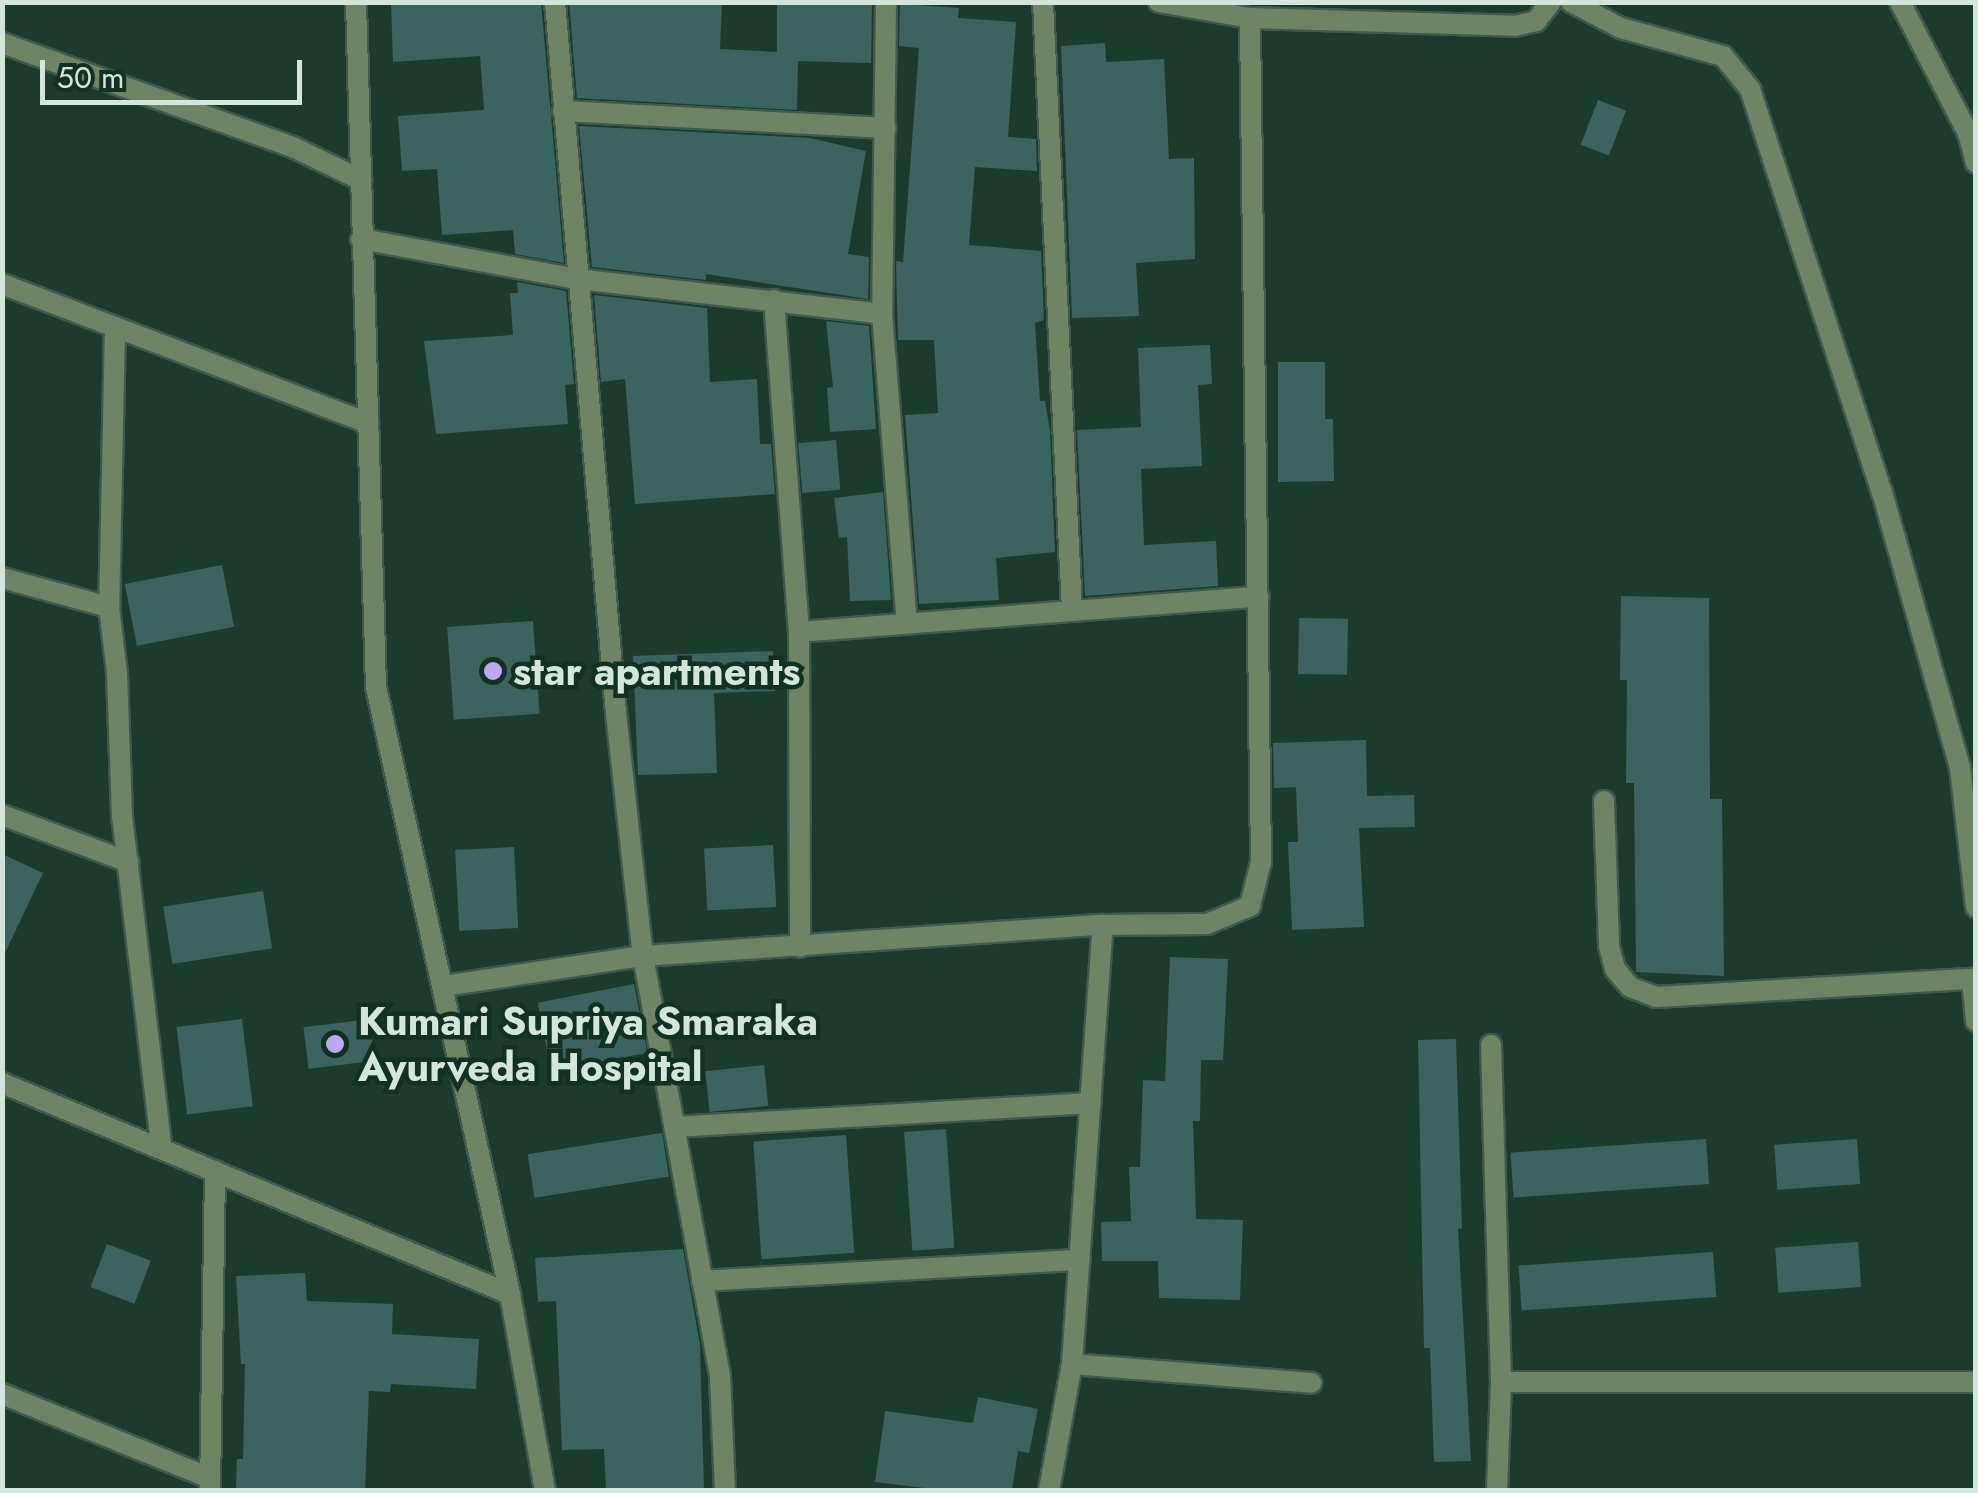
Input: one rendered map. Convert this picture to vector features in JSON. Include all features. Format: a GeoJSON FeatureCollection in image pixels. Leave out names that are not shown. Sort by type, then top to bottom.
{"type":"FeatureCollection","features":[{"type":"Feature","properties":{"kind":"street"},"geometry":{"type":"LineString","coordinates":[[356,2],[376,686],[510,1294],[545,1490]]}},
{"type":"Feature","properties":{"kind":"street"},"geometry":{"type":"LineString","coordinates":[[554,2],[616,712],[643,956],[720,1376],[725,1490]]}},
{"type":"Feature","properties":{"kind":"street"},"geometry":{"type":"LineString","coordinates":[[886,2],[882,314],[906,622]]}},
{"type":"Feature","properties":{"kind":"street"},"geometry":{"type":"LineString","coordinates":[[1043,2],[1072,611]]}},
{"type":"Feature","properties":{"kind":"street"},"geometry":{"type":"LineString","coordinates":[[1159,2],[1250,18],[1515,26],[1536,21],[1551,2]]}},
{"type":"Feature","properties":{"kind":"street"},"geometry":{"type":"LineString","coordinates":[[1571,2],[1621,28],[1723,56],[1750,88],[1882,492],[1955,749],[1976,907]]}},
{"type":"Feature","properties":{"kind":"street"},"geometry":{"type":"LineString","coordinates":[[1900,2],[1968,133],[1976,163]]}},
{"type":"Feature","properties":{"kind":"street"},"geometry":{"type":"LineString","coordinates":[[444,986],[643,956],[1103,925],[1207,924],[1250,906],[1261,862],[1249,188],[1250,18]]}},
{"type":"Feature","properties":{"kind":"street"},"geometry":{"type":"LineString","coordinates":[[2,42],[293,146],[361,180]]}},
{"type":"Feature","properties":{"kind":"street"},"geometry":{"type":"LineString","coordinates":[[563,111],[886,128]]}},
{"type":"Feature","properties":{"kind":"street"},"geometry":{"type":"LineString","coordinates":[[362,239],[578,279],[882,314]]}},
{"type":"Feature","properties":{"kind":"street"},"geometry":{"type":"LineString","coordinates":[[2,284],[368,423]]}},
{"type":"Feature","properties":{"kind":"street"},"geometry":{"type":"LineString","coordinates":[[774,300],[799,632],[800,946]]}},
{"type":"Feature","properties":{"kind":"street"},"geometry":{"type":"LineString","coordinates":[[115,328],[109,608],[129,862],[162,1149]]}},
{"type":"Feature","properties":{"kind":"street"},"geometry":{"type":"LineString","coordinates":[[2,578],[109,608]]}},
{"type":"Feature","properties":{"kind":"street"},"geometry":{"type":"LineString","coordinates":[[799,632],[1259,597]]}},
{"type":"Feature","properties":{"kind":"street"},"geometry":{"type":"LineString","coordinates":[[1604,801],[1609,946],[1615,969],[1630,987],[1656,997],[1974,970],[1976,1021]]}},
{"type":"Feature","properties":{"kind":"street"},"geometry":{"type":"LineString","coordinates":[[2,815],[129,862]]}},
{"type":"Feature","properties":{"kind":"street"},"geometry":{"type":"LineString","coordinates":[[1049,1490],[1072,1364],[1103,925]]}},
{"type":"Feature","properties":{"kind":"street"},"geometry":{"type":"LineString","coordinates":[[1491,1045],[1501,1382],[1497,1490]]}},
{"type":"Feature","properties":{"kind":"street"},"geometry":{"type":"LineString","coordinates":[[2,1083],[510,1294]]}},
{"type":"Feature","properties":{"kind":"street"},"geometry":{"type":"LineString","coordinates":[[675,1127],[1090,1103]]}},
{"type":"Feature","properties":{"kind":"street"},"geometry":{"type":"LineString","coordinates":[[2,1394],[210,1484],[215,1171]]}},
{"type":"Feature","properties":{"kind":"street"},"geometry":{"type":"LineString","coordinates":[[702,1281],[1079,1260]]}},
{"type":"Feature","properties":{"kind":"street"},"geometry":{"type":"LineString","coordinates":[[1072,1364],[1311,1382]]}},
{"type":"Feature","properties":{"kind":"street"},"geometry":{"type":"LineString","coordinates":[[1501,1382],[1976,1382]]}},
{"type":"Feature","properties":{"kind":"building"},"geometry":{"type":"Polygon","coordinates":[[[391,2],[541,2],[564,263],[515,254],[513,230],[442,235],[437,169],[402,171],[398,116],[484,110],[480,56],[393,62],[391,2]]]}},
{"type":"Feature","properties":{"kind":"building"},"geometry":{"type":"Polygon","coordinates":[[[569,2],[722,2],[720,49],[777,52],[777,2],[872,2],[871,63],[798,61],[797,110],[577,98],[569,2]]]}},
{"type":"Feature","properties":{"kind":"building"},"geometry":{"type":"Polygon","coordinates":[[[900,4],[959,8],[958,18],[1016,22],[1008,137],[1036,139],[1037,171],[975,167],[969,245],[1041,251],[1044,320],[1035,323],[1040,401],[1045,401],[1050,431],[1055,552],[996,558],[999,600],[919,604],[905,415],[938,413],[934,340],[898,340],[896,261],[903,262],[919,48],[899,46],[900,4]]]}},
{"type":"Feature","properties":{"kind":"building"},"geometry":{"type":"Polygon","coordinates":[[[1105,43],[1106,62],[1164,59],[1169,159],[1194,158],[1195,259],[1136,263],[1139,316],[1072,318],[1061,46],[1105,43]]]}},
{"type":"Feature","properties":{"kind":"building"},"geometry":{"type":"Polygon","coordinates":[[[1598,100],[1626,111],[1609,156],[1581,145],[1598,100]]]}},
{"type":"Feature","properties":{"kind":"building"},"geometry":{"type":"Polygon","coordinates":[[[579,126],[810,138],[866,151],[848,254],[869,257],[868,299],[706,274],[706,280],[592,267],[579,126]]]}},
{"type":"Feature","properties":{"kind":"building"},"geometry":{"type":"Polygon","coordinates":[[[517,282],[566,291],[574,384],[565,385],[568,424],[436,434],[424,341],[513,335],[510,293],[518,293],[517,282]]]}},
{"type":"Feature","properties":{"kind":"building"},"geometry":{"type":"Polygon","coordinates":[[[594,295],[707,308],[710,382],[757,379],[760,444],[771,444],[775,494],[635,504],[625,379],[601,382],[594,295]]]}},
{"type":"Feature","properties":{"kind":"building"},"geometry":{"type":"Polygon","coordinates":[[[826,321],[869,326],[876,429],[830,432],[827,388],[833,387],[826,321]]]}},
{"type":"Feature","properties":{"kind":"building"},"geometry":{"type":"Polygon","coordinates":[[[1210,345],[1212,384],[1198,385],[1202,466],[1141,469],[1144,545],[1216,541],[1218,586],[1085,596],[1077,430],[1141,427],[1138,348],[1210,345]]]}},
{"type":"Feature","properties":{"kind":"building"},"geometry":{"type":"Polygon","coordinates":[[[1278,362],[1325,362],[1325,419],[1333,419],[1334,481],[1278,482],[1278,362]]]}},
{"type":"Feature","properties":{"kind":"building"},"geometry":{"type":"Polygon","coordinates":[[[836,440],[840,490],[803,493],[798,443],[836,440]]]}},
{"type":"Feature","properties":{"kind":"building"},"geometry":{"type":"Polygon","coordinates":[[[883,492],[891,600],[850,601],[847,537],[839,538],[834,498],[883,492]]]}},
{"type":"Feature","properties":{"kind":"building"},"geometry":{"type":"Polygon","coordinates":[[[222,565],[234,627],[137,646],[125,584],[222,565]]]}},
{"type":"Feature","properties":{"kind":"building"},"geometry":{"type":"Polygon","coordinates":[[[1621,596],[1709,598],[1710,799],[1722,799],[1724,976],[1636,972],[1634,783],[1626,783],[1627,680],[1620,680],[1621,596]]]}},
{"type":"Feature","properties":{"kind":"building"},"geometry":{"type":"Polygon","coordinates":[[[1299,618],[1348,619],[1347,675],[1298,674],[1299,618]]]}},
{"type":"Feature","properties":{"kind":"building","name":"star apartments"},"geometry":{"type":"Polygon","coordinates":[[[533,621],[539,714],[454,720],[447,627],[533,621]]]}},
{"type":"Feature","properties":{"kind":"building"},"geometry":{"type":"Polygon","coordinates":[[[773,651],[775,691],[714,693],[717,773],[638,775],[633,656],[773,651]]]}},
{"type":"Feature","properties":{"kind":"building"},"geometry":{"type":"Polygon","coordinates":[[[1366,740],[1367,796],[1414,795],[1415,827],[1359,828],[1364,927],[1292,930],[1288,842],[1298,842],[1296,787],[1274,788],[1273,743],[1366,740]]]}},
{"type":"Feature","properties":{"kind":"building"},"geometry":{"type":"Polygon","coordinates":[[[773,845],[776,907],[707,911],[704,849],[773,845]]]}},
{"type":"Feature","properties":{"kind":"building"},"geometry":{"type":"Polygon","coordinates":[[[514,847],[518,928],[459,931],[455,850],[514,847]]]}},
{"type":"Feature","properties":{"kind":"building"},"geometry":{"type":"Polygon","coordinates":[[[2,854],[43,873],[2,959],[2,854]]]}},
{"type":"Feature","properties":{"kind":"building"},"geometry":{"type":"Polygon","coordinates":[[[263,891],[272,948],[172,964],[163,907],[263,891]]]}},
{"type":"Feature","properties":{"kind":"building"},"geometry":{"type":"Polygon","coordinates":[[[1170,957],[1228,959],[1223,1060],[1201,1060],[1200,1121],[1193,1121],[1196,1219],[1243,1220],[1240,1300],[1159,1298],[1158,1261],[1102,1261],[1101,1222],[1131,1221],[1129,1167],[1140,1167],[1143,1080],[1165,1081],[1170,957]]]}},
{"type":"Feature","properties":{"kind":"building"},"geometry":{"type":"Polygon","coordinates":[[[634,984],[647,1053],[551,1071],[538,1003],[634,984]]]}},
{"type":"Feature","properties":{"kind":"building"},"geometry":{"type":"Polygon","coordinates":[[[242,1019],[253,1106],[187,1114],[176,1027],[242,1019]]]}},
{"type":"Feature","properties":{"kind":"building"},"geometry":{"type":"Polygon","coordinates":[[[370,1019],[375,1061],[309,1069],[303,1027],[370,1019]]]}},
{"type":"Feature","properties":{"kind":"building"},"geometry":{"type":"Polygon","coordinates":[[[1456,1039],[1462,1228],[1458,1229],[1471,1461],[1434,1462],[1430,1348],[1424,1348],[1418,1040],[1456,1039]]]}},
{"type":"Feature","properties":{"kind":"building"},"geometry":{"type":"Polygon","coordinates":[[[764,1065],[768,1106],[710,1112],[705,1071],[764,1065]]]}},
{"type":"Feature","properties":{"kind":"building"},"geometry":{"type":"Polygon","coordinates":[[[946,1129],[954,1248],[912,1251],[904,1132],[946,1129]]]}},
{"type":"Feature","properties":{"kind":"building"},"geometry":{"type":"Polygon","coordinates":[[[662,1133],[669,1176],[535,1198],[528,1154],[662,1133]]]}},
{"type":"Feature","properties":{"kind":"building"},"geometry":{"type":"Polygon","coordinates":[[[846,1135],[854,1253],[761,1259],[753,1141],[846,1135]]]}},
{"type":"Feature","properties":{"kind":"building"},"geometry":{"type":"Polygon","coordinates":[[[1706,1139],[1709,1184],[1514,1198],[1510,1153],[1706,1139]]]}},
{"type":"Feature","properties":{"kind":"building"},"geometry":{"type":"Polygon","coordinates":[[[1857,1139],[1860,1184],[1777,1190],[1774,1145],[1857,1139]]]}},
{"type":"Feature","properties":{"kind":"building"},"geometry":{"type":"Polygon","coordinates":[[[1858,1242],[1861,1287],[1778,1293],[1775,1248],[1858,1242]]]}},
{"type":"Feature","properties":{"kind":"building"},"geometry":{"type":"Polygon","coordinates":[[[107,1244],[151,1261],[134,1304],[91,1287],[107,1244]]]}},
{"type":"Feature","properties":{"kind":"building"},"geometry":{"type":"Polygon","coordinates":[[[683,1249],[700,1345],[704,1490],[606,1490],[604,1449],[562,1450],[556,1301],[538,1302],[535,1258],[683,1249]]]}},
{"type":"Feature","properties":{"kind":"building"},"geometry":{"type":"Polygon","coordinates":[[[1713,1252],[1716,1297],[1522,1310],[1518,1266],[1713,1252]]]}},
{"type":"Feature","properties":{"kind":"building"},"geometry":{"type":"Polygon","coordinates":[[[305,1273],[307,1301],[393,1304],[392,1334],[479,1339],[476,1389],[391,1384],[390,1392],[369,1391],[365,1490],[236,1490],[237,1459],[243,1459],[245,1364],[241,1364],[236,1276],[305,1273]]]}},
{"type":"Feature","properties":{"kind":"building"},"geometry":{"type":"Polygon","coordinates":[[[978,1397],[1038,1409],[1029,1453],[1018,1451],[1012,1490],[941,1490],[875,1482],[885,1411],[973,1423],[978,1397]]]}},
{"type":"Feature","properties":{"kind":"place","name":"star apartments"},"geometry":{"type":"Point","coordinates":[493,671]}},
{"type":"Feature","properties":{"kind":"place","name":"Kumari Supriya Smaraka Ayurveda Hospital"},"geometry":{"type":"Point","coordinates":[335,1044]}}]}
